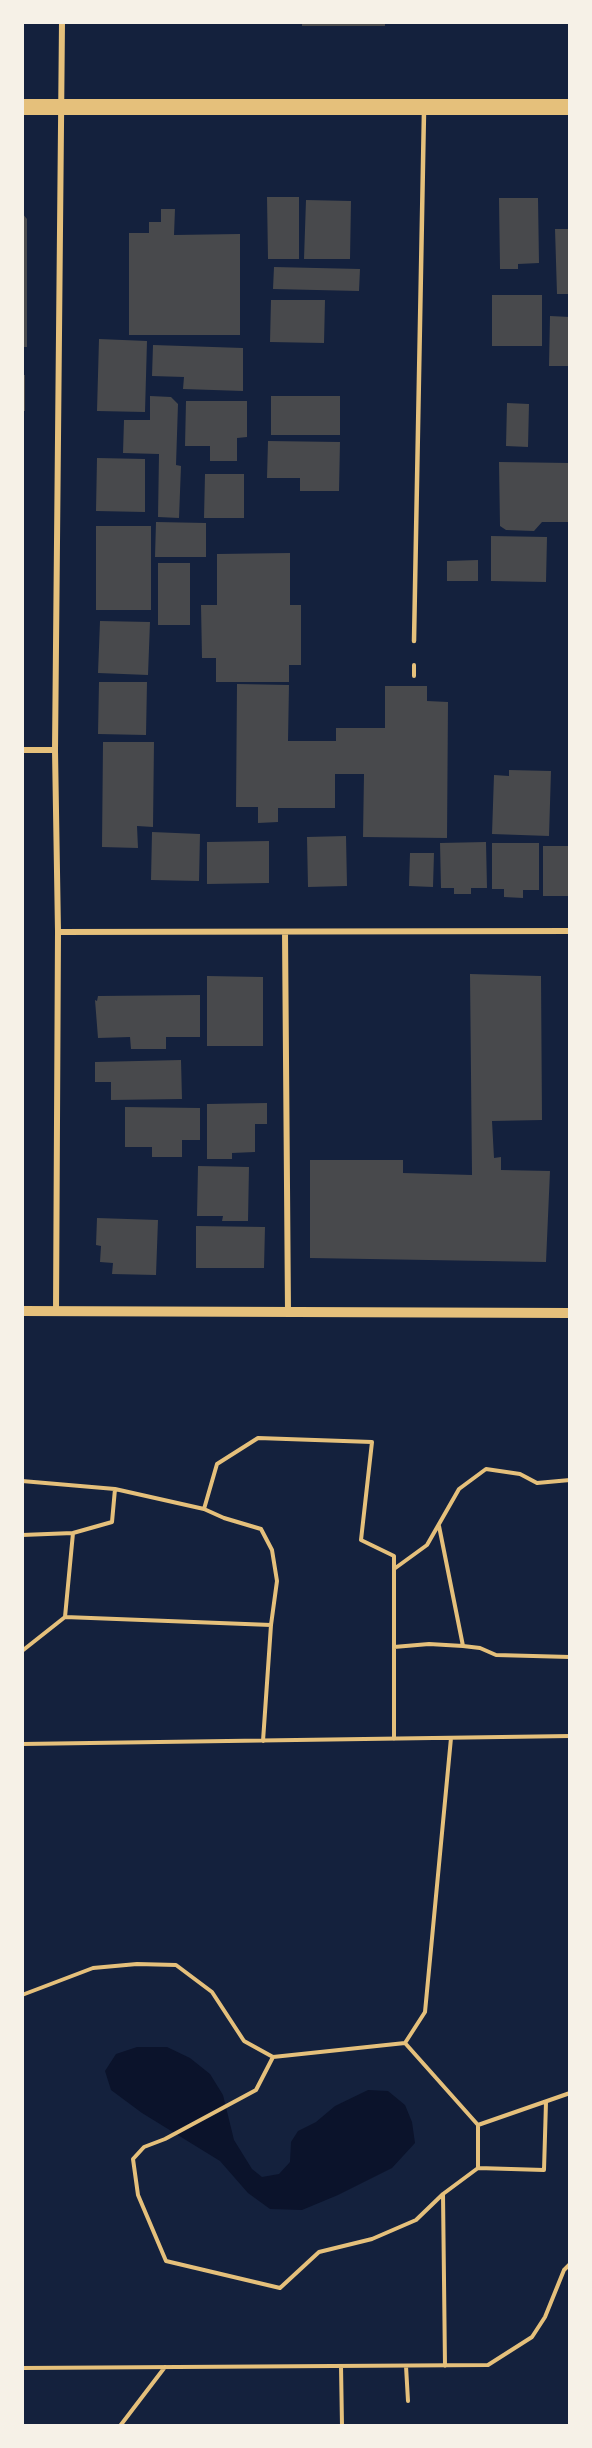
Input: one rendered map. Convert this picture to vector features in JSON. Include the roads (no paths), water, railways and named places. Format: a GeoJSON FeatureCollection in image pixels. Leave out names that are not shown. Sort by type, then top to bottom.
{"type":"FeatureCollection","features":[{"type":"Feature","properties":{"kind":"highway"},"geometry":{"type":"LineString","coordinates":[[22,107],[570,107]]}},
{"type":"Feature","properties":{"kind":"street"},"geometry":{"type":"LineString","coordinates":[[56,1311],[58,932],[55,750],[62,22]]}},
{"type":"Feature","properties":{"kind":"street"},"geometry":{"type":"LineString","coordinates":[[22,750],[55,750]]}},
{"type":"Feature","properties":{"kind":"street"},"geometry":{"type":"LineString","coordinates":[[58,932],[570,931]]}},
{"type":"Feature","properties":{"kind":"street"},"geometry":{"type":"LineString","coordinates":[[285,932],[288,1312]]}},
{"type":"Feature","properties":{"kind":"street"},"geometry":{"type":"LineString","coordinates":[[22,1311],[570,1313]]}},
{"type":"Feature","properties":{"kind":"lane"},"geometry":{"type":"LineString","coordinates":[[414,641],[424,108]]}},
{"type":"Feature","properties":{"kind":"water"},"geometry":{"type":"Polygon","coordinates":[[[137,2047],[167,2047],[190,2058],[210,2074],[223,2095],[234,2140],[252,2169],[262,2177],[279,2174],[290,2162],[291,2142],[298,2131],[316,2122],[335,2106],[368,2090],[388,2091],[405,2105],[412,2122],[415,2143],[392,2168],[338,2195],[302,2210],[270,2209],[248,2193],[220,2161],[142,2113],[111,2090],[105,2071],[116,2054],[137,2047]]]}}]}
